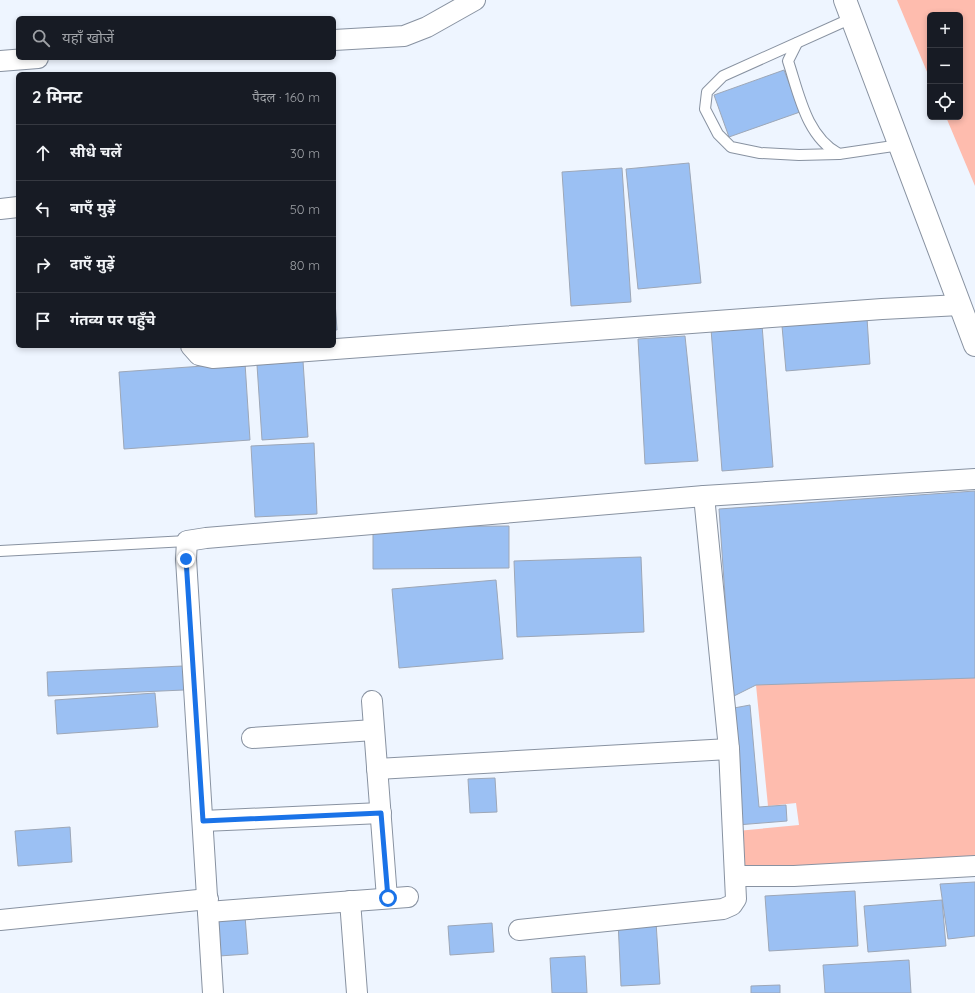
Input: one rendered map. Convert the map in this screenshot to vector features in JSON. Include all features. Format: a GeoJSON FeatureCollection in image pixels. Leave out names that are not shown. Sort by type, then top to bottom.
{"type":"FeatureCollection","features":[{"type":"Feature","properties":{"kind":"street"},"geometry":{"type":"LineString","coordinates":[[336,40],[404,36],[427,27],[475,0]]}},
{"type":"Feature","properties":{"kind":"street"},"geometry":{"type":"LineString","coordinates":[[849,9],[975,345]]}},
{"type":"Feature","properties":{"kind":"street"},"geometry":{"type":"LineString","coordinates":[[0,61],[16,60]]}},
{"type":"Feature","properties":{"kind":"street"},"geometry":{"type":"LineString","coordinates":[[0,209],[16,208]]}},
{"type":"Feature","properties":{"kind":"street"},"geometry":{"type":"LineString","coordinates":[[193,348],[199,355],[220,358],[882,309],[960,305]]}},
{"type":"Feature","properties":{"kind":"street"},"geometry":{"type":"LineString","coordinates":[[213,993],[208,941],[208,906],[186,559],[187,541],[206,538],[704,496],[975,479]]}},
{"type":"Feature","properties":{"kind":"street"},"geometry":{"type":"LineString","coordinates":[[519,930],[724,909],[732,905],[736,899],[729,749],[704,496]]}},
{"type":"Feature","properties":{"kind":"street"},"geometry":{"type":"LineString","coordinates":[[372,701],[388,898]]}},
{"type":"Feature","properties":{"kind":"street"},"geometry":{"type":"LineString","coordinates":[[252,738],[374,730]]}},
{"type":"Feature","properties":{"kind":"street"},"geometry":{"type":"LineString","coordinates":[[378,769],[729,749]]}},
{"type":"Feature","properties":{"kind":"street"},"geometry":{"type":"LineString","coordinates":[[203,821],[381,813]]}},
{"type":"Feature","properties":{"kind":"street"},"geometry":{"type":"LineString","coordinates":[[736,876],[794,876],[975,866]]}},
{"type":"Feature","properties":{"kind":"street"},"geometry":{"type":"LineString","coordinates":[[0,920],[208,906],[350,901],[408,897]]}},
{"type":"Feature","properties":{"kind":"street"},"geometry":{"type":"LineString","coordinates":[[350,901],[358,993]]}},
{"type":"Feature","properties":{"kind":"lane"},"geometry":{"type":"LineString","coordinates":[[849,9],[797,43],[723,76],[707,92],[705,109],[718,134],[731,147],[768,154],[839,154],[900,145]]}},
{"type":"Feature","properties":{"kind":"lane"},"geometry":{"type":"LineString","coordinates":[[797,43],[788,61],[805,111],[814,131],[828,148],[839,154]]}},
{"type":"Feature","properties":{"kind":"lane"},"geometry":{"type":"LineString","coordinates":[[0,551],[187,541]]}},
{"type":"Feature","properties":{"kind":"shaded area"},"geometry":{"type":"Polygon","coordinates":[[[897,0],[975,0],[975,186],[947,120],[963,120],[963,12],[927,12],[927,72],[897,0]]]}},
{"type":"Feature","properties":{"kind":"shaded area"},"geometry":{"type":"Polygon","coordinates":[[[975,662],[975,862],[743,886],[737,831],[799,825],[796,803],[768,806],[756,685],[975,662]]]}},
{"type":"Feature","properties":{"kind":"building"},"geometry":{"type":"Polygon","coordinates":[[[784,70],[800,112],[729,137],[714,95],[784,70]]]}},
{"type":"Feature","properties":{"kind":"building"},"geometry":{"type":"Polygon","coordinates":[[[689,163],[701,283],[638,289],[626,169],[689,163]]]}},
{"type":"Feature","properties":{"kind":"building"},"geometry":{"type":"Polygon","coordinates":[[[622,168],[631,302],[571,306],[562,172],[622,168]]]}},
{"type":"Feature","properties":{"kind":"building"},"geometry":{"type":"Polygon","coordinates":[[[867,318],[870,364],[786,371],[782,326],[867,318]]]}},
{"type":"Feature","properties":{"kind":"building"},"geometry":{"type":"Polygon","coordinates":[[[762,325],[773,467],[722,471],[711,329],[762,325]]]}},
{"type":"Feature","properties":{"kind":"building"},"geometry":{"type":"Polygon","coordinates":[[[685,336],[698,461],[645,464],[638,339],[685,336]]]}},
{"type":"Feature","properties":{"kind":"building"},"geometry":{"type":"Polygon","coordinates":[[[303,361],[308,437],[262,440],[257,365],[303,361]]]}},
{"type":"Feature","properties":{"kind":"building"},"geometry":{"type":"Polygon","coordinates":[[[245,363],[250,440],[124,449],[119,372],[245,363]]]}},
{"type":"Feature","properties":{"kind":"building"},"geometry":{"type":"Polygon","coordinates":[[[314,443],[317,514],[255,517],[251,446],[314,443]]]}},
{"type":"Feature","properties":{"kind":"building"},"geometry":{"type":"Polygon","coordinates":[[[975,491],[975,678],[756,685],[732,697],[719,509],[975,491]]]}},
{"type":"Feature","properties":{"kind":"building"},"geometry":{"type":"Polygon","coordinates":[[[509,526],[509,568],[373,569],[373,527],[509,526]]]}},
{"type":"Feature","properties":{"kind":"building"},"geometry":{"type":"Polygon","coordinates":[[[641,557],[644,632],[517,637],[514,561],[641,557]]]}},
{"type":"Feature","properties":{"kind":"building"},"geometry":{"type":"Polygon","coordinates":[[[496,580],[503,659],[399,668],[392,589],[496,580]]]}},
{"type":"Feature","properties":{"kind":"building"},"geometry":{"type":"Polygon","coordinates":[[[183,666],[184,690],[48,696],[47,672],[183,666]]]}},
{"type":"Feature","properties":{"kind":"building"},"geometry":{"type":"Polygon","coordinates":[[[155,693],[158,727],[57,734],[55,700],[155,693]]]}},
{"type":"Feature","properties":{"kind":"building"},"geometry":{"type":"Polygon","coordinates":[[[750,705],[759,807],[786,805],[787,821],[737,825],[734,708],[750,705]]]}},
{"type":"Feature","properties":{"kind":"building"},"geometry":{"type":"Polygon","coordinates":[[[495,778],[497,812],[470,813],[468,779],[495,778]]]}},
{"type":"Feature","properties":{"kind":"building"},"geometry":{"type":"Polygon","coordinates":[[[70,827],[72,862],[18,866],[15,831],[70,827]]]}},
{"type":"Feature","properties":{"kind":"building"},"geometry":{"type":"Polygon","coordinates":[[[975,882],[975,936],[948,939],[940,884],[975,882]]]}},
{"type":"Feature","properties":{"kind":"building"},"geometry":{"type":"Polygon","coordinates":[[[855,891],[858,946],[769,951],[765,896],[855,891]]]}},
{"type":"Feature","properties":{"kind":"building"},"geometry":{"type":"Polygon","coordinates":[[[942,900],[946,946],[868,952],[864,906],[942,900]]]}},
{"type":"Feature","properties":{"kind":"building"},"geometry":{"type":"Polygon","coordinates":[[[245,916],[248,954],[219,956],[216,918],[245,916]]]}},
{"type":"Feature","properties":{"kind":"building"},"geometry":{"type":"Polygon","coordinates":[[[618,921],[656,922],[660,984],[621,986],[618,921]]]}},
{"type":"Feature","properties":{"kind":"building"},"geometry":{"type":"Polygon","coordinates":[[[492,923],[494,952],[450,955],[448,926],[492,923]]]}},
{"type":"Feature","properties":{"kind":"building"},"geometry":{"type":"Polygon","coordinates":[[[585,956],[587,993],[552,993],[550,958],[585,956]]]}},
{"type":"Feature","properties":{"kind":"building"},"geometry":{"type":"Polygon","coordinates":[[[909,960],[911,993],[825,993],[823,965],[909,960]]]}},
{"type":"Feature","properties":{"kind":"building"},"geometry":{"type":"Polygon","coordinates":[[[780,985],[780,993],[751,993],[751,986],[780,985]]]}},
{"type":"Feature","properties":{"kind":"route"},"geometry":{"type":"LineString","coordinates":[[186,559],[203,821],[218,822],[381,813],[388,898]]}}]}
